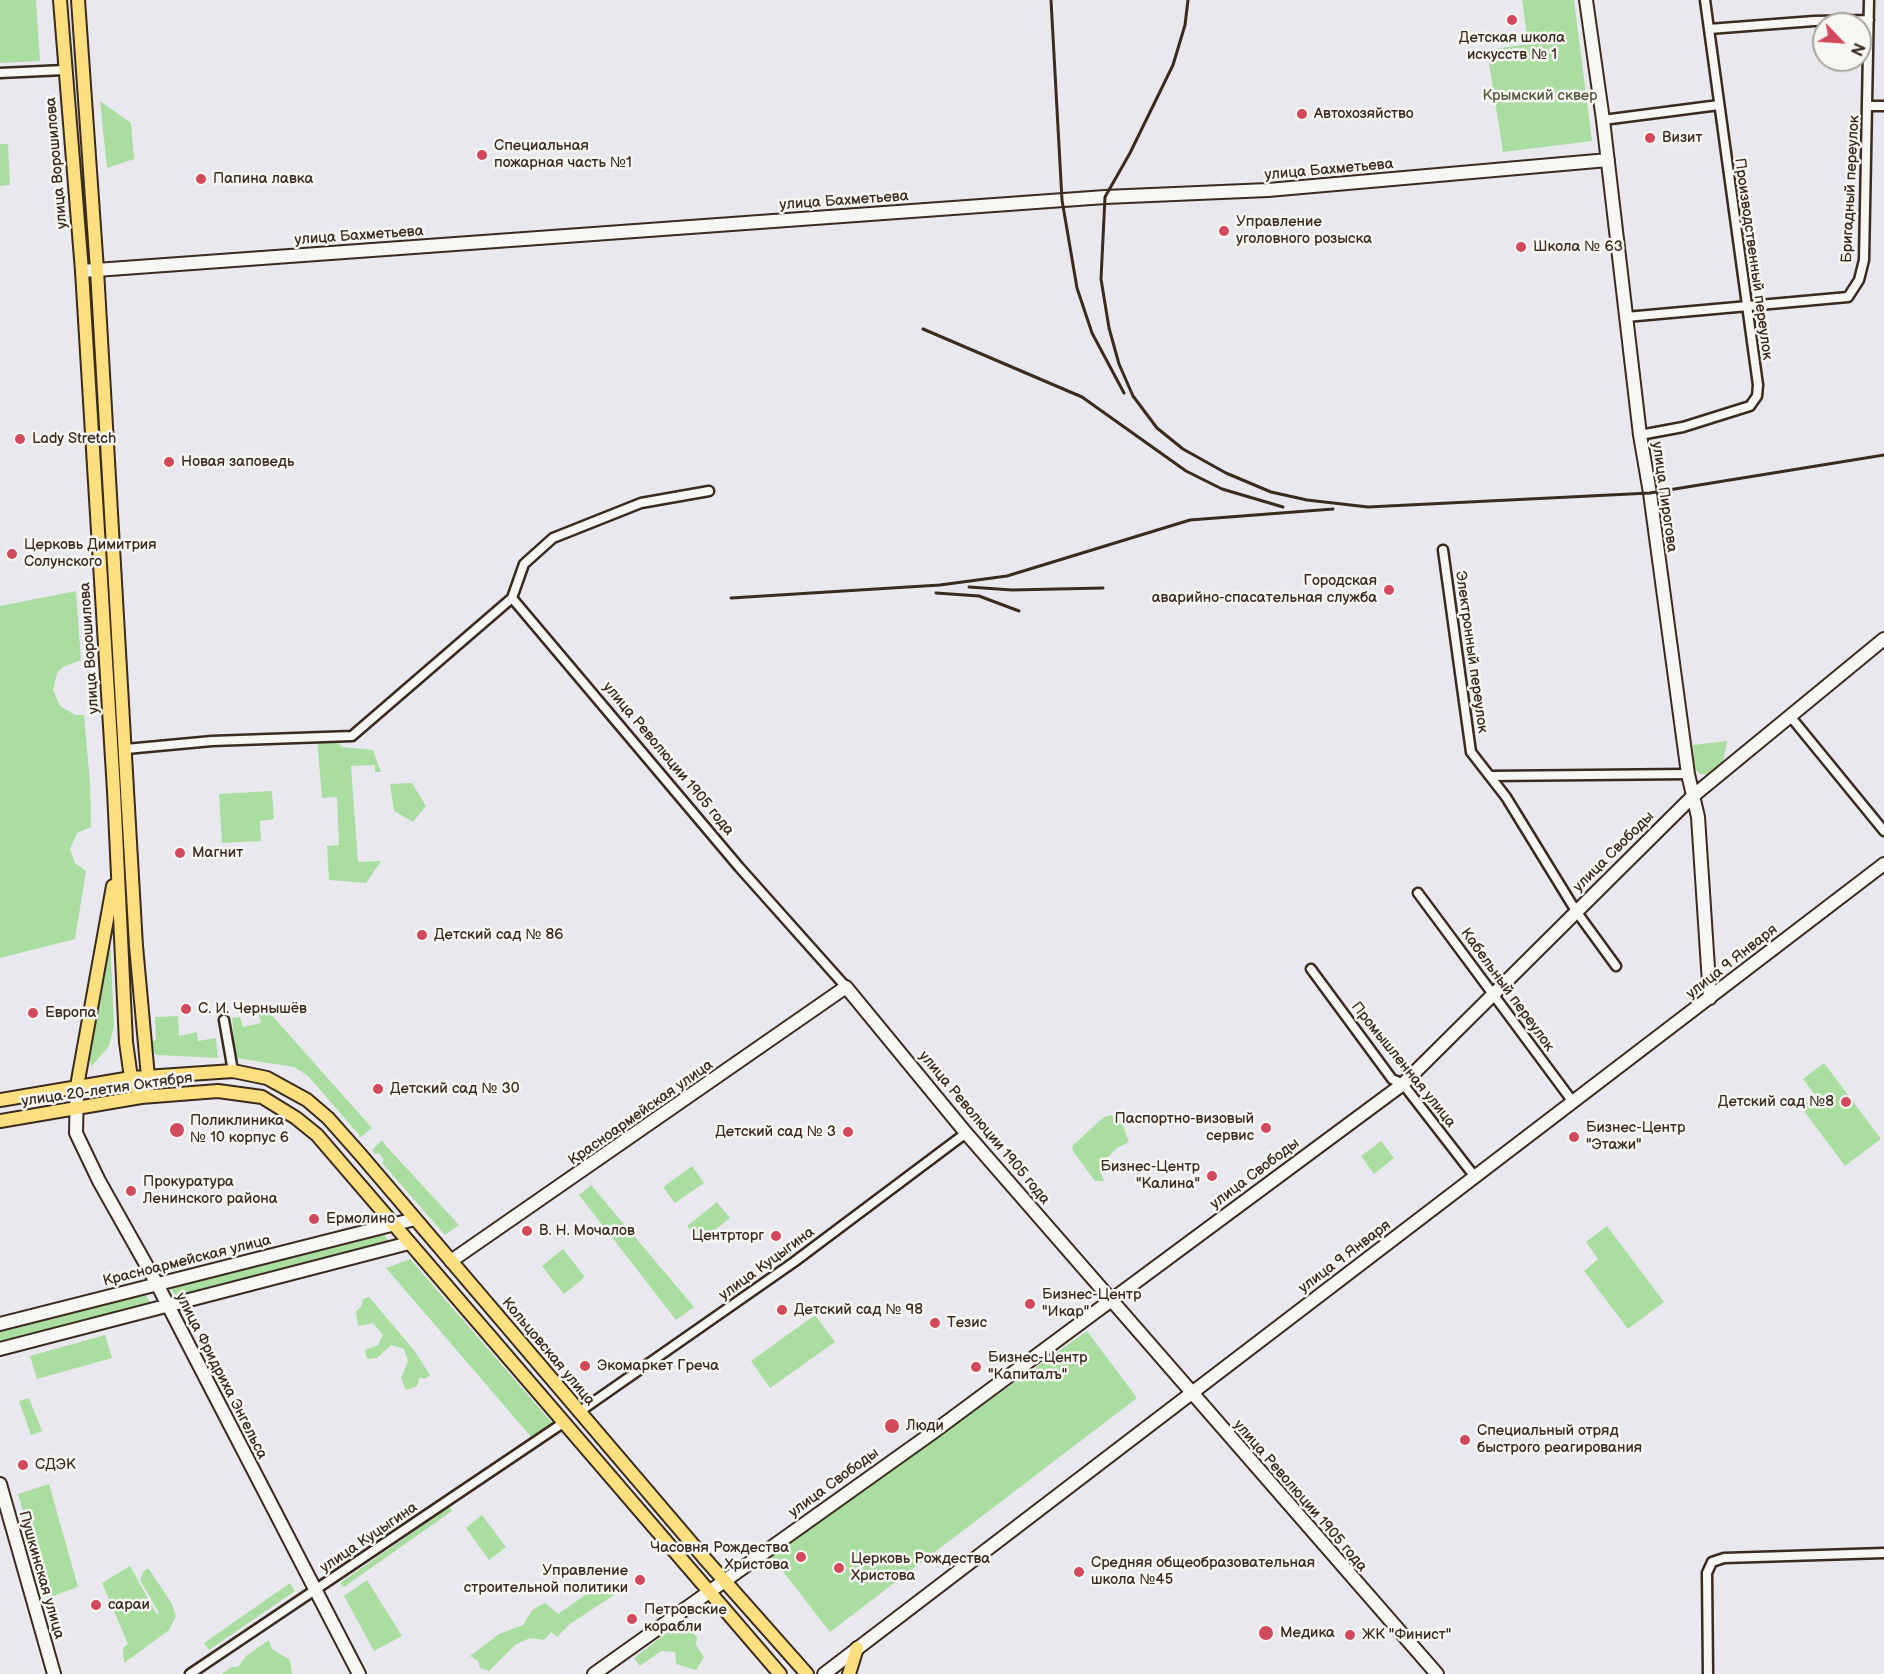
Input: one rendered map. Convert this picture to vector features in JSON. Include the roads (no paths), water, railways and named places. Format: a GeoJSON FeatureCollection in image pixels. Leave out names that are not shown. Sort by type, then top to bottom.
{"type":"FeatureCollection","features":[{"type":"Feature","properties":{"kind":"main road","name":"улица Ворошилова"},"geometry":{"type":"LineString","coordinates":[[60,0],[82,271],[126,1042],[131,1078],[141,1097]]}},
{"type":"Feature","properties":{"kind":"main road","name":"улица Ворошилова"},"geometry":{"type":"LineString","coordinates":[[78,0],[97,270],[136,946],[148,1077]]}},
{"type":"Feature","properties":{"kind":"main road"},"geometry":{"type":"LineString","coordinates":[[77,1086],[117,864]]}},
{"type":"Feature","properties":{"kind":"main road","name":"улица 20-летия Октября"},"geometry":{"type":"LineString","coordinates":[[0,1100],[131,1078],[233,1071],[249,1074]]}},
{"type":"Feature","properties":{"kind":"main road","name":"Кольцовская улица"},"geometry":{"type":"LineString","coordinates":[[249,1074],[280,1083],[321,1112],[807,1674]]}},
{"type":"Feature","properties":{"kind":"main road"},"geometry":{"type":"LineString","coordinates":[[141,1097],[148,1077]]}},
{"type":"Feature","properties":{"kind":"main road","name":"улица 20-летия Октября"},"geometry":{"type":"LineString","coordinates":[[0,1120],[141,1097],[218,1091],[262,1097],[296,1118],[317,1135],[394,1225]]}},
{"type":"Feature","properties":{"kind":"main road"},"geometry":{"type":"LineString","coordinates":[[394,1225],[780,1674]]}},
{"type":"Feature","properties":{"kind":"main road"},"geometry":{"type":"LineString","coordinates":[[849,1674],[857,1648]]}},
{"type":"Feature","properties":{"kind":"street","name":"улица Пирогова"},"geometry":{"type":"LineString","coordinates":[[1586,0],[1608,160],[1640,435],[1688,774],[1698,818],[1710,998]]}},
{"type":"Feature","properties":{"kind":"street","name":"Производственный переулок"},"geometry":{"type":"LineString","coordinates":[[1640,435],[1683,427],[1750,406],[1757,396],[1758,385],[1705,0]]}},
{"type":"Feature","properties":{"kind":"street"},"geometry":{"type":"LineString","coordinates":[[1709,30],[1812,21]]}},
{"type":"Feature","properties":{"kind":"street"},"geometry":{"type":"LineString","coordinates":[[0,73],[64,70]]}},
{"type":"Feature","properties":{"kind":"street","name":"Бригадный переулок"},"geometry":{"type":"LineString","coordinates":[[1626,317],[1746,304],[1848,297],[1859,280],[1864,260],[1869,72]]}},
{"type":"Feature","properties":{"kind":"street"},"geometry":{"type":"LineString","coordinates":[[1603,120],[1719,105]]}},
{"type":"Feature","properties":{"kind":"street"},"geometry":{"type":"LineString","coordinates":[[1869,106],[1884,106]]}},
{"type":"Feature","properties":{"kind":"street","name":"улица Бахметьева"},"geometry":{"type":"LineString","coordinates":[[82,271],[1105,197],[1268,190],[1608,160]]}},
{"type":"Feature","properties":{"kind":"street"},"geometry":{"type":"LineString","coordinates":[[126,749],[212,741],[352,736],[512,598],[524,564],[553,538],[641,503],[709,491]]}},
{"type":"Feature","properties":{"kind":"street","name":"Электронный переулок"},"geometry":{"type":"LineString","coordinates":[[1443,550],[1471,752],[1506,797],[1576,912],[1616,966]]}},
{"type":"Feature","properties":{"kind":"street","name":"улица Революции 1905 года"},"geometry":{"type":"LineString","coordinates":[[512,598],[739,867],[846,987],[966,1133],[1113,1299],[1191,1394],[1437,1674]]}},
{"type":"Feature","properties":{"kind":"street","name":"улица Свободы"},"geometry":{"type":"LineString","coordinates":[[594,1674],[1113,1299],[1403,1084],[1693,796],[1884,639]]}},
{"type":"Feature","properties":{"kind":"street"},"geometry":{"type":"LineString","coordinates":[[1790,716],[1884,831]]}},
{"type":"Feature","properties":{"kind":"street"},"geometry":{"type":"LineString","coordinates":[[1490,776],[1688,774]]}},
{"type":"Feature","properties":{"kind":"street","name":"улица 9 Января"},"geometry":{"type":"LineString","coordinates":[[824,1674],[1884,864]]}},
{"type":"Feature","properties":{"kind":"street","name":"Кабельный переулок"},"geometry":{"type":"LineString","coordinates":[[1418,893],[1573,1102]]}},
{"type":"Feature","properties":{"kind":"street","name":"Промышленная улица"},"geometry":{"type":"LineString","coordinates":[[1311,969],[1392,1079],[1403,1084],[1475,1177]]}},
{"type":"Feature","properties":{"kind":"street","name":"Красноармейская улица"},"geometry":{"type":"LineString","coordinates":[[451,1261],[846,987]]}},
{"type":"Feature","properties":{"kind":"street"},"geometry":{"type":"LineString","coordinates":[[224,1020],[233,1071]]}},
{"type":"Feature","properties":{"kind":"street","name":"улица Фридриха Энгельса"},"geometry":{"type":"LineString","coordinates":[[77,1086],[76,1133],[99,1181],[157,1284],[359,1674]]}},
{"type":"Feature","properties":{"kind":"street","name":"улица Куцыгина"},"geometry":{"type":"LineString","coordinates":[[579,1412],[785,1268],[966,1133]]}},
{"type":"Feature","properties":{"kind":"street","name":"Красноармейская улица"},"geometry":{"type":"LineString","coordinates":[[0,1324],[415,1219]]}},
{"type":"Feature","properties":{"kind":"street"},"geometry":{"type":"LineString","coordinates":[[0,1349],[409,1243]]}},
{"type":"Feature","properties":{"kind":"street","name":"улица Куцыгина"},"geometry":{"type":"LineString","coordinates":[[190,1674],[563,1423]]}},
{"type":"Feature","properties":{"kind":"street","name":"Пушкинская улица"},"geometry":{"type":"LineString","coordinates":[[0,1484],[54,1674]]}},
{"type":"Feature","properties":{"kind":"street"},"geometry":{"type":"LineString","coordinates":[[1708,1674],[1707,1573],[1712,1562],[1724,1558],[1884,1553]]}},
{"type":"Feature","properties":{"kind":"railway"},"geometry":{"type":"LineString","coordinates":[[1051,0],[1062,200],[1077,288],[1092,333],[1124,393]]}},
{"type":"Feature","properties":{"kind":"railway"},"geometry":{"type":"LineString","coordinates":[[1188,0],[1185,25],[1173,65],[1130,153],[1105,197],[1101,279],[1109,328],[1119,364],[1133,396],[1157,428],[1183,449],[1226,473],[1271,492],[1307,500],[1368,507],[1650,493],[1884,455]]}},
{"type":"Feature","properties":{"kind":"railway"},"geometry":{"type":"LineString","coordinates":[[923,329],[1082,397],[1186,471],[1222,489],[1283,507]]}},
{"type":"Feature","properties":{"kind":"railway"},"geometry":{"type":"LineString","coordinates":[[731,598],[940,585],[1007,576],[1190,520],[1333,509]]}},
{"type":"Feature","properties":{"kind":"railway"},"geometry":{"type":"LineString","coordinates":[[969,587],[1012,590],[1103,588]]}},
{"type":"Feature","properties":{"kind":"railway"},"geometry":{"type":"LineString","coordinates":[[936,593],[979,596],[1019,611]]}},
{"type":"Feature","properties":{"kind":"place","name":"Детская школа искусств № 1"},"geometry":{"type":"Point","coordinates":[1512,20]}},
{"type":"Feature","properties":{"kind":"place","name":"Автохозяйство"},"geometry":{"type":"Point","coordinates":[1302,114]}},
{"type":"Feature","properties":{"kind":"place","name":"Визит"},"geometry":{"type":"Point","coordinates":[1650,138]}},
{"type":"Feature","properties":{"kind":"place","name":"Специальная пожарная часть №1"},"geometry":{"type":"Point","coordinates":[482,155]}},
{"type":"Feature","properties":{"kind":"place","name":"Папина лавка"},"geometry":{"type":"Point","coordinates":[201,179]}},
{"type":"Feature","properties":{"kind":"place","name":"Управление уголовного розыска"},"geometry":{"type":"Point","coordinates":[1224,231]}},
{"type":"Feature","properties":{"kind":"place","name":"Школа № 63"},"geometry":{"type":"Point","coordinates":[1521,247]}},
{"type":"Feature","properties":{"kind":"place","name":"Lady Stretch"},"geometry":{"type":"Point","coordinates":[20,439]}},
{"type":"Feature","properties":{"kind":"place","name":"Новая заповедь"},"geometry":{"type":"Point","coordinates":[169,462]}},
{"type":"Feature","properties":{"kind":"place","name":"Церковь Димитрия Солунского"},"geometry":{"type":"Point","coordinates":[12,554]}},
{"type":"Feature","properties":{"kind":"place","name":"Городская аварийно-спасательная служба"},"geometry":{"type":"Point","coordinates":[1389,590]}},
{"type":"Feature","properties":{"kind":"place","name":"Магнит"},"geometry":{"type":"Point","coordinates":[180,853]}},
{"type":"Feature","properties":{"kind":"place","name":"Детский сад № 86"},"geometry":{"type":"Point","coordinates":[422,935]}},
{"type":"Feature","properties":{"kind":"place","name":"С. И. Чернышёв"},"geometry":{"type":"Point","coordinates":[186,1009]}},
{"type":"Feature","properties":{"kind":"place","name":"Европа"},"geometry":{"type":"Point","coordinates":[33,1013]}},
{"type":"Feature","properties":{"kind":"place","name":"Детский сад № 30"},"geometry":{"type":"Point","coordinates":[378,1089]}},
{"type":"Feature","properties":{"kind":"place","name":"Детский сад №8"},"geometry":{"type":"Point","coordinates":[1846,1102]}},
{"type":"Feature","properties":{"kind":"place","name":"Паспортно-визовый сервис"},"geometry":{"type":"Point","coordinates":[1266,1128]}},
{"type":"Feature","properties":{"kind":"place","name":"Поликлиника № 10 корпус 6"},"geometry":{"type":"Point","coordinates":[177,1130]}},
{"type":"Feature","properties":{"kind":"place","name":"Детский сад № 3"},"geometry":{"type":"Point","coordinates":[848,1132]}},
{"type":"Feature","properties":{"kind":"place","name":"Бизнес-Центр \"Этажи\""},"geometry":{"type":"Point","coordinates":[1574,1137]}},
{"type":"Feature","properties":{"kind":"place","name":"Бизнес-Центр \"Калина\""},"geometry":{"type":"Point","coordinates":[1212,1176]}},
{"type":"Feature","properties":{"kind":"place","name":"Прокуратура Ленинского района"},"geometry":{"type":"Point","coordinates":[131,1191]}},
{"type":"Feature","properties":{"kind":"place","name":"Ермолино"},"geometry":{"type":"Point","coordinates":[314,1219]}},
{"type":"Feature","properties":{"kind":"place","name":"В. Н. Мочалов"},"geometry":{"type":"Point","coordinates":[527,1231]}},
{"type":"Feature","properties":{"kind":"place","name":"Центрторг"},"geometry":{"type":"Point","coordinates":[776,1236]}},
{"type":"Feature","properties":{"kind":"place","name":"Бизнес-Центр \"Икар\""},"geometry":{"type":"Point","coordinates":[1030,1304]}},
{"type":"Feature","properties":{"kind":"place","name":"Детский сад № 98"},"geometry":{"type":"Point","coordinates":[782,1310]}},
{"type":"Feature","properties":{"kind":"place","name":"Тезис"},"geometry":{"type":"Point","coordinates":[935,1323]}},
{"type":"Feature","properties":{"kind":"place","name":"Экомаркет Греча"},"geometry":{"type":"Point","coordinates":[585,1366]}},
{"type":"Feature","properties":{"kind":"place","name":"Бизнес-Центр \"Капиталъ\""},"geometry":{"type":"Point","coordinates":[976,1367]}},
{"type":"Feature","properties":{"kind":"place","name":"Люди"},"geometry":{"type":"Point","coordinates":[892,1426]}},
{"type":"Feature","properties":{"kind":"place","name":"Специальный отряд быстрого реагирования"},"geometry":{"type":"Point","coordinates":[1465,1440]}},
{"type":"Feature","properties":{"kind":"place","name":"СДЭК"},"geometry":{"type":"Point","coordinates":[23,1465]}},
{"type":"Feature","properties":{"kind":"place","name":"Часовня Рождества Христова"},"geometry":{"type":"Point","coordinates":[801,1557]}},
{"type":"Feature","properties":{"kind":"place","name":"Церковь Рождества Христова"},"geometry":{"type":"Point","coordinates":[839,1568]}},
{"type":"Feature","properties":{"kind":"place","name":"Средняя общеобразовательная школа №45"},"geometry":{"type":"Point","coordinates":[1079,1572]}},
{"type":"Feature","properties":{"kind":"place","name":"Управление строительной политики"},"geometry":{"type":"Point","coordinates":[640,1580]}},
{"type":"Feature","properties":{"kind":"place","name":"сараи"},"geometry":{"type":"Point","coordinates":[96,1605]}},
{"type":"Feature","properties":{"kind":"place","name":"Петровские корабли"},"geometry":{"type":"Point","coordinates":[632,1619]}},
{"type":"Feature","properties":{"kind":"place","name":"Медика"},"geometry":{"type":"Point","coordinates":[1266,1633]}},
{"type":"Feature","properties":{"kind":"place","name":"ЖК \"Финист\""},"geometry":{"type":"Point","coordinates":[1350,1635]}},
{"type":"Feature","properties":{"kind":"park label","name":"Крымский сквер"},"geometry":{"type":"Point","coordinates":[1540,96]}}]}
